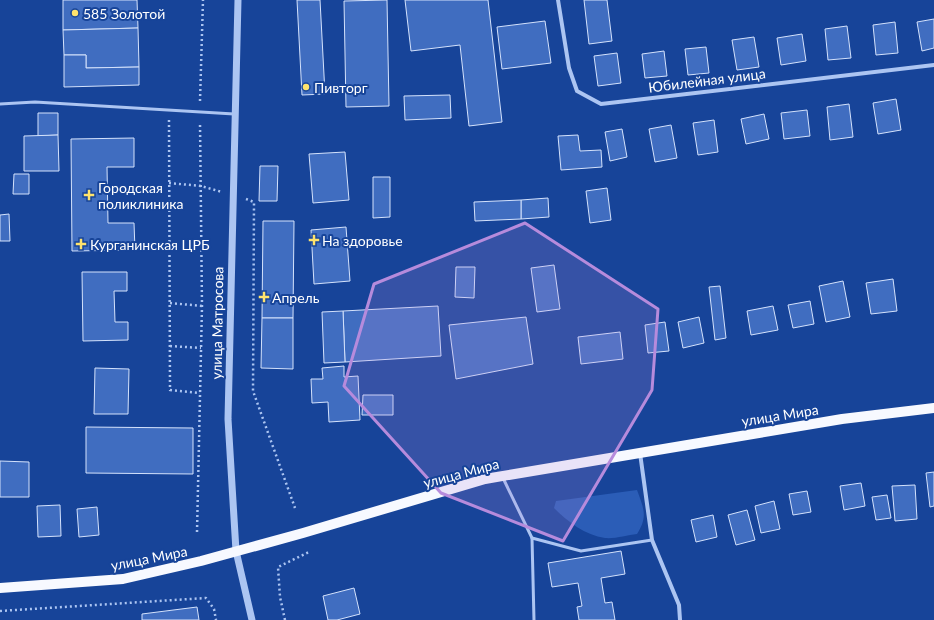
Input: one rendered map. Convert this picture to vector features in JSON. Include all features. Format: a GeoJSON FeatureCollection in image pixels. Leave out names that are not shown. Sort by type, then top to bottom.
{"type":"FeatureCollection","features":[{"type":"Feature","properties":{"kind":"main road","name":"улица Мира"},"geometry":{"type":"LineString","coordinates":[[0,588],[123,579],[201,561],[303,534],[485,479],[842,419],[934,408]]}},
{"type":"Feature","properties":{"kind":"street","name":"улица Матросова"},"geometry":{"type":"LineString","coordinates":[[238,0],[232,195],[228,419],[236,551],[252,620]]}},
{"type":"Feature","properties":{"kind":"street","name":"Юбилейная улица"},"geometry":{"type":"LineString","coordinates":[[558,0],[569,68],[577,91],[601,104],[934,65]]}},
{"type":"Feature","properties":{"kind":"street"},"geometry":{"type":"LineString","coordinates":[[640,452],[652,540],[679,605],[680,620]]}},
{"type":"Feature","properties":{"kind":"lane"},"geometry":{"type":"LineString","coordinates":[[0,104],[35,102],[234,114]]}},
{"type":"Feature","properties":{"kind":"lane"},"geometry":{"type":"LineString","coordinates":[[502,476],[532,538],[534,620]]}},
{"type":"Feature","properties":{"kind":"lane"},"geometry":{"type":"LineString","coordinates":[[532,538],[581,551],[652,540]]}},
{"type":"Feature","properties":{"kind":"path"},"geometry":{"type":"LineString","coordinates":[[197,532],[202,306],[200,112],[203,0]]}},
{"type":"Feature","properties":{"kind":"path"},"geometry":{"type":"LineString","coordinates":[[169,110],[170,390],[200,393]]}},
{"type":"Feature","properties":{"kind":"path"},"geometry":{"type":"LineString","coordinates":[[169,183],[201,186],[254,202],[253,391],[295,508]]}},
{"type":"Feature","properties":{"kind":"path"},"geometry":{"type":"LineString","coordinates":[[170,303],[202,306]]}},
{"type":"Feature","properties":{"kind":"path"},"geometry":{"type":"LineString","coordinates":[[170,346],[201,348]]}},
{"type":"Feature","properties":{"kind":"path"},"geometry":{"type":"LineString","coordinates":[[285,620],[280,597],[278,567],[309,552]]}},
{"type":"Feature","properties":{"kind":"path"},"geometry":{"type":"LineString","coordinates":[[0,611],[206,598],[214,609],[216,620]]}},
{"type":"Feature","properties":{"kind":"highlighted area"},"geometry":{"type":"Polygon","coordinates":[[[525,223],[658,309],[652,390],[563,541],[441,493],[344,386],[374,284],[525,223]]]}},
{"type":"Feature","properties":{"kind":"shaded area"},"geometry":{"type":"Polygon","coordinates":[[[637,490],[642,502],[644,518],[637,534],[605,538],[591,534],[577,527],[554,508],[556,501],[637,490]]]}},
{"type":"Feature","properties":{"kind":"building"},"geometry":{"type":"Polygon","coordinates":[[[63,0],[137,0],[138,28],[63,30],[63,0]]]}},
{"type":"Feature","properties":{"kind":"building"},"geometry":{"type":"Polygon","coordinates":[[[297,0],[320,0],[325,94],[302,95],[297,0]]]}},
{"type":"Feature","properties":{"kind":"building"},"geometry":{"type":"Polygon","coordinates":[[[387,0],[389,106],[346,107],[344,1],[387,0]]]}},
{"type":"Feature","properties":{"kind":"building"},"geometry":{"type":"Polygon","coordinates":[[[405,0],[488,0],[502,122],[469,126],[460,45],[411,51],[405,0]]]}},
{"type":"Feature","properties":{"kind":"building"},"geometry":{"type":"Polygon","coordinates":[[[584,0],[607,0],[612,41],[589,44],[584,0]]]}},
{"type":"Feature","properties":{"kind":"building"},"geometry":{"type":"Polygon","coordinates":[[[934,19],[934,48],[922,51],[917,22],[934,19]]]}},
{"type":"Feature","properties":{"kind":"building"},"geometry":{"type":"Polygon","coordinates":[[[545,21],[551,63],[502,69],[497,27],[545,21]]]}},
{"type":"Feature","properties":{"kind":"building"},"geometry":{"type":"Polygon","coordinates":[[[895,22],[898,53],[876,55],[873,25],[895,22]]]}},
{"type":"Feature","properties":{"kind":"building"},"geometry":{"type":"Polygon","coordinates":[[[847,26],[851,58],[828,60],[825,29],[847,26]]]}},
{"type":"Feature","properties":{"kind":"building"},"geometry":{"type":"Polygon","coordinates":[[[138,28],[139,67],[86,68],[86,55],[64,55],[63,30],[138,28]]]}},
{"type":"Feature","properties":{"kind":"building"},"geometry":{"type":"Polygon","coordinates":[[[802,34],[806,61],[781,65],[777,38],[802,34]]]}},
{"type":"Feature","properties":{"kind":"building"},"geometry":{"type":"Polygon","coordinates":[[[754,37],[759,67],[737,70],[732,40],[754,37]]]}},
{"type":"Feature","properties":{"kind":"building"},"geometry":{"type":"Polygon","coordinates":[[[706,47],[709,73],[688,75],[685,49],[706,47]]]}},
{"type":"Feature","properties":{"kind":"building"},"geometry":{"type":"Polygon","coordinates":[[[664,51],[667,76],[645,78],[642,54],[664,51]]]}},
{"type":"Feature","properties":{"kind":"building"},"geometry":{"type":"Polygon","coordinates":[[[617,53],[621,83],[598,86],[594,56],[617,53]]]}},
{"type":"Feature","properties":{"kind":"building"},"geometry":{"type":"Polygon","coordinates":[[[64,55],[86,55],[86,68],[139,67],[139,85],[64,87],[64,55]]]}},
{"type":"Feature","properties":{"kind":"building"},"geometry":{"type":"Polygon","coordinates":[[[450,95],[451,118],[405,120],[404,96],[450,95]]]}},
{"type":"Feature","properties":{"kind":"building"},"geometry":{"type":"Polygon","coordinates":[[[896,99],[901,130],[878,134],[873,103],[896,99]]]}},
{"type":"Feature","properties":{"kind":"building"},"geometry":{"type":"Polygon","coordinates":[[[849,104],[853,137],[830,140],[827,107],[849,104]]]}},
{"type":"Feature","properties":{"kind":"building"},"geometry":{"type":"Polygon","coordinates":[[[807,110],[810,136],[784,139],[781,113],[807,110]]]}},
{"type":"Feature","properties":{"kind":"building"},"geometry":{"type":"Polygon","coordinates":[[[38,113],[58,113],[58,135],[38,136],[38,113]]]}},
{"type":"Feature","properties":{"kind":"building"},"geometry":{"type":"Polygon","coordinates":[[[764,114],[769,139],[746,144],[741,119],[764,114]]]}},
{"type":"Feature","properties":{"kind":"building"},"geometry":{"type":"Polygon","coordinates":[[[714,120],[718,152],[698,155],[693,123],[714,120]]]}},
{"type":"Feature","properties":{"kind":"building"},"geometry":{"type":"Polygon","coordinates":[[[671,125],[677,158],[655,162],[649,129],[671,125]]]}},
{"type":"Feature","properties":{"kind":"building"},"geometry":{"type":"Polygon","coordinates":[[[622,129],[627,157],[610,161],[605,132],[622,129]]]}},
{"type":"Feature","properties":{"kind":"building"},"geometry":{"type":"Polygon","coordinates":[[[58,135],[59,171],[24,171],[24,136],[58,135]]]}},
{"type":"Feature","properties":{"kind":"building"},"geometry":{"type":"Polygon","coordinates":[[[578,135],[580,151],[601,150],[602,167],[561,170],[558,136],[578,135]]]}},
{"type":"Feature","properties":{"kind":"building","name":"Городская поликлиника"},"geometry":{"type":"Polygon","coordinates":[[[134,138],[134,167],[107,167],[108,223],[134,223],[135,250],[72,251],[71,139],[134,138]]]}},
{"type":"Feature","properties":{"kind":"building"},"geometry":{"type":"Polygon","coordinates":[[[345,152],[349,200],[313,203],[309,154],[345,152]]]}},
{"type":"Feature","properties":{"kind":"building"},"geometry":{"type":"Polygon","coordinates":[[[260,166],[278,166],[277,201],[259,201],[260,166]]]}},
{"type":"Feature","properties":{"kind":"building"},"geometry":{"type":"Polygon","coordinates":[[[14,174],[29,174],[29,194],[13,194],[14,174]]]}},
{"type":"Feature","properties":{"kind":"building"},"geometry":{"type":"Polygon","coordinates":[[[373,177],[390,177],[390,217],[373,218],[373,177]]]}},
{"type":"Feature","properties":{"kind":"building"},"geometry":{"type":"Polygon","coordinates":[[[607,188],[611,220],[590,223],[586,191],[607,188]]]}},
{"type":"Feature","properties":{"kind":"building"},"geometry":{"type":"Polygon","coordinates":[[[548,198],[549,217],[521,219],[521,200],[548,198]]]}},
{"type":"Feature","properties":{"kind":"building"},"geometry":{"type":"Polygon","coordinates":[[[521,200],[521,219],[475,221],[474,202],[521,200]]]}},
{"type":"Feature","properties":{"kind":"building"},"geometry":{"type":"Polygon","coordinates":[[[9,214],[10,241],[0,241],[0,215],[9,214]]]}},
{"type":"Feature","properties":{"kind":"building"},"geometry":{"type":"Polygon","coordinates":[[[263,221],[294,221],[293,318],[262,318],[263,221]]]}},
{"type":"Feature","properties":{"kind":"building"},"geometry":{"type":"Polygon","coordinates":[[[346,227],[350,281],[314,284],[311,230],[346,227]]]}},
{"type":"Feature","properties":{"kind":"building"},"geometry":{"type":"Polygon","coordinates":[[[554,265],[560,309],[537,312],[531,268],[554,265]]]}},
{"type":"Feature","properties":{"kind":"building"},"geometry":{"type":"Polygon","coordinates":[[[456,267],[475,267],[474,298],[455,297],[456,267]]]}},
{"type":"Feature","properties":{"kind":"building"},"geometry":{"type":"Polygon","coordinates":[[[82,272],[127,272],[127,291],[114,291],[115,322],[128,322],[128,340],[83,341],[82,272]]]}},
{"type":"Feature","properties":{"kind":"building"},"geometry":{"type":"Polygon","coordinates":[[[893,279],[897,311],[871,314],[866,283],[893,279]]]}},
{"type":"Feature","properties":{"kind":"building"},"geometry":{"type":"Polygon","coordinates":[[[843,281],[850,317],[826,322],[819,286],[843,281]]]}},
{"type":"Feature","properties":{"kind":"building"},"geometry":{"type":"Polygon","coordinates":[[[720,286],[726,338],[715,340],[709,287],[720,286]]]}},
{"type":"Feature","properties":{"kind":"building"},"geometry":{"type":"Polygon","coordinates":[[[810,301],[814,324],[793,328],[788,305],[810,301]]]}},
{"type":"Feature","properties":{"kind":"building"},"geometry":{"type":"Polygon","coordinates":[[[438,306],[441,356],[345,362],[343,311],[438,306]]]}},
{"type":"Feature","properties":{"kind":"building"},"geometry":{"type":"Polygon","coordinates":[[[773,306],[778,330],[751,335],[747,311],[773,306]]]}},
{"type":"Feature","properties":{"kind":"building"},"geometry":{"type":"Polygon","coordinates":[[[343,311],[345,362],[324,363],[322,312],[343,311]]]}},
{"type":"Feature","properties":{"kind":"building"},"geometry":{"type":"Polygon","coordinates":[[[526,317],[533,364],[456,379],[449,325],[526,317]]]}},
{"type":"Feature","properties":{"kind":"building"},"geometry":{"type":"Polygon","coordinates":[[[699,317],[704,343],[683,348],[678,322],[699,317]]]}},
{"type":"Feature","properties":{"kind":"building"},"geometry":{"type":"Polygon","coordinates":[[[262,318],[293,318],[293,369],[261,368],[262,318]]]}},
{"type":"Feature","properties":{"kind":"building"},"geometry":{"type":"Polygon","coordinates":[[[665,322],[669,351],[648,353],[645,325],[665,322]]]}},
{"type":"Feature","properties":{"kind":"building"},"geometry":{"type":"Polygon","coordinates":[[[620,332],[623,359],[581,364],[578,337],[620,332]]]}},
{"type":"Feature","properties":{"kind":"building"},"geometry":{"type":"Polygon","coordinates":[[[344,366],[344,377],[358,376],[360,420],[329,422],[328,402],[312,403],[311,379],[323,379],[322,368],[344,366]]]}},
{"type":"Feature","properties":{"kind":"building"},"geometry":{"type":"Polygon","coordinates":[[[95,368],[129,369],[128,414],[94,414],[95,368]]]}},
{"type":"Feature","properties":{"kind":"building"},"geometry":{"type":"Polygon","coordinates":[[[363,395],[393,395],[393,415],[362,415],[363,395]]]}},
{"type":"Feature","properties":{"kind":"building"},"geometry":{"type":"Polygon","coordinates":[[[86,427],[193,428],[193,474],[86,473],[86,427]]]}},
{"type":"Feature","properties":{"kind":"building"},"geometry":{"type":"Polygon","coordinates":[[[0,461],[29,462],[29,497],[0,497],[0,461]]]}},
{"type":"Feature","properties":{"kind":"building"},"geometry":{"type":"Polygon","coordinates":[[[934,472],[934,506],[930,507],[926,473],[934,472]]]}},
{"type":"Feature","properties":{"kind":"building"},"geometry":{"type":"Polygon","coordinates":[[[861,483],[865,506],[844,510],[840,486],[861,483]]]}},
{"type":"Feature","properties":{"kind":"building"},"geometry":{"type":"Polygon","coordinates":[[[915,485],[917,519],[895,521],[892,486],[915,485]]]}},
{"type":"Feature","properties":{"kind":"building"},"geometry":{"type":"Polygon","coordinates":[[[807,491],[811,512],[793,515],[789,494],[807,491]]]}},
{"type":"Feature","properties":{"kind":"building"},"geometry":{"type":"Polygon","coordinates":[[[887,495],[891,518],[876,520],[872,497],[887,495]]]}},
{"type":"Feature","properties":{"kind":"building"},"geometry":{"type":"Polygon","coordinates":[[[774,501],[780,529],[761,533],[755,506],[774,501]]]}},
{"type":"Feature","properties":{"kind":"building"},"geometry":{"type":"Polygon","coordinates":[[[60,505],[61,536],[38,537],[37,506],[60,505]]]}},
{"type":"Feature","properties":{"kind":"building"},"geometry":{"type":"Polygon","coordinates":[[[97,507],[99,535],[79,537],[77,509],[97,507]]]}},
{"type":"Feature","properties":{"kind":"building"},"geometry":{"type":"Polygon","coordinates":[[[747,510],[755,540],[736,545],[728,515],[747,510]]]}},
{"type":"Feature","properties":{"kind":"building"},"geometry":{"type":"Polygon","coordinates":[[[713,515],[717,537],[696,542],[691,520],[713,515]]]}},
{"type":"Feature","properties":{"kind":"building"},"geometry":{"type":"Polygon","coordinates":[[[621,551],[625,574],[601,578],[605,603],[612,602],[615,620],[579,620],[577,607],[582,606],[578,583],[552,587],[548,563],[621,551]]]}},
{"type":"Feature","properties":{"kind":"building"},"geometry":{"type":"Polygon","coordinates":[[[354,588],[360,614],[337,620],[328,620],[323,596],[354,588]]]}},
{"type":"Feature","properties":{"kind":"building"},"geometry":{"type":"Polygon","coordinates":[[[197,607],[199,620],[142,620],[142,614],[197,607]]]}},
{"type":"Feature","properties":{"kind":"place","name":"585 Золотой"},"geometry":{"type":"Point","coordinates":[75,13]}},
{"type":"Feature","properties":{"kind":"place","name":"Пивторг"},"geometry":{"type":"Point","coordinates":[306,87]}},
{"type":"Feature","properties":{"kind":"place","name":"Городская поликлиника"},"geometry":{"type":"Point","coordinates":[89,195]}},
{"type":"Feature","properties":{"kind":"place","name":"На здоровье"},"geometry":{"type":"Point","coordinates":[314,240]}},
{"type":"Feature","properties":{"kind":"place","name":"Курганинская ЦРБ"},"geometry":{"type":"Point","coordinates":[81,244]}},
{"type":"Feature","properties":{"kind":"place","name":"Апрель"},"geometry":{"type":"Point","coordinates":[264,297]}}]}
